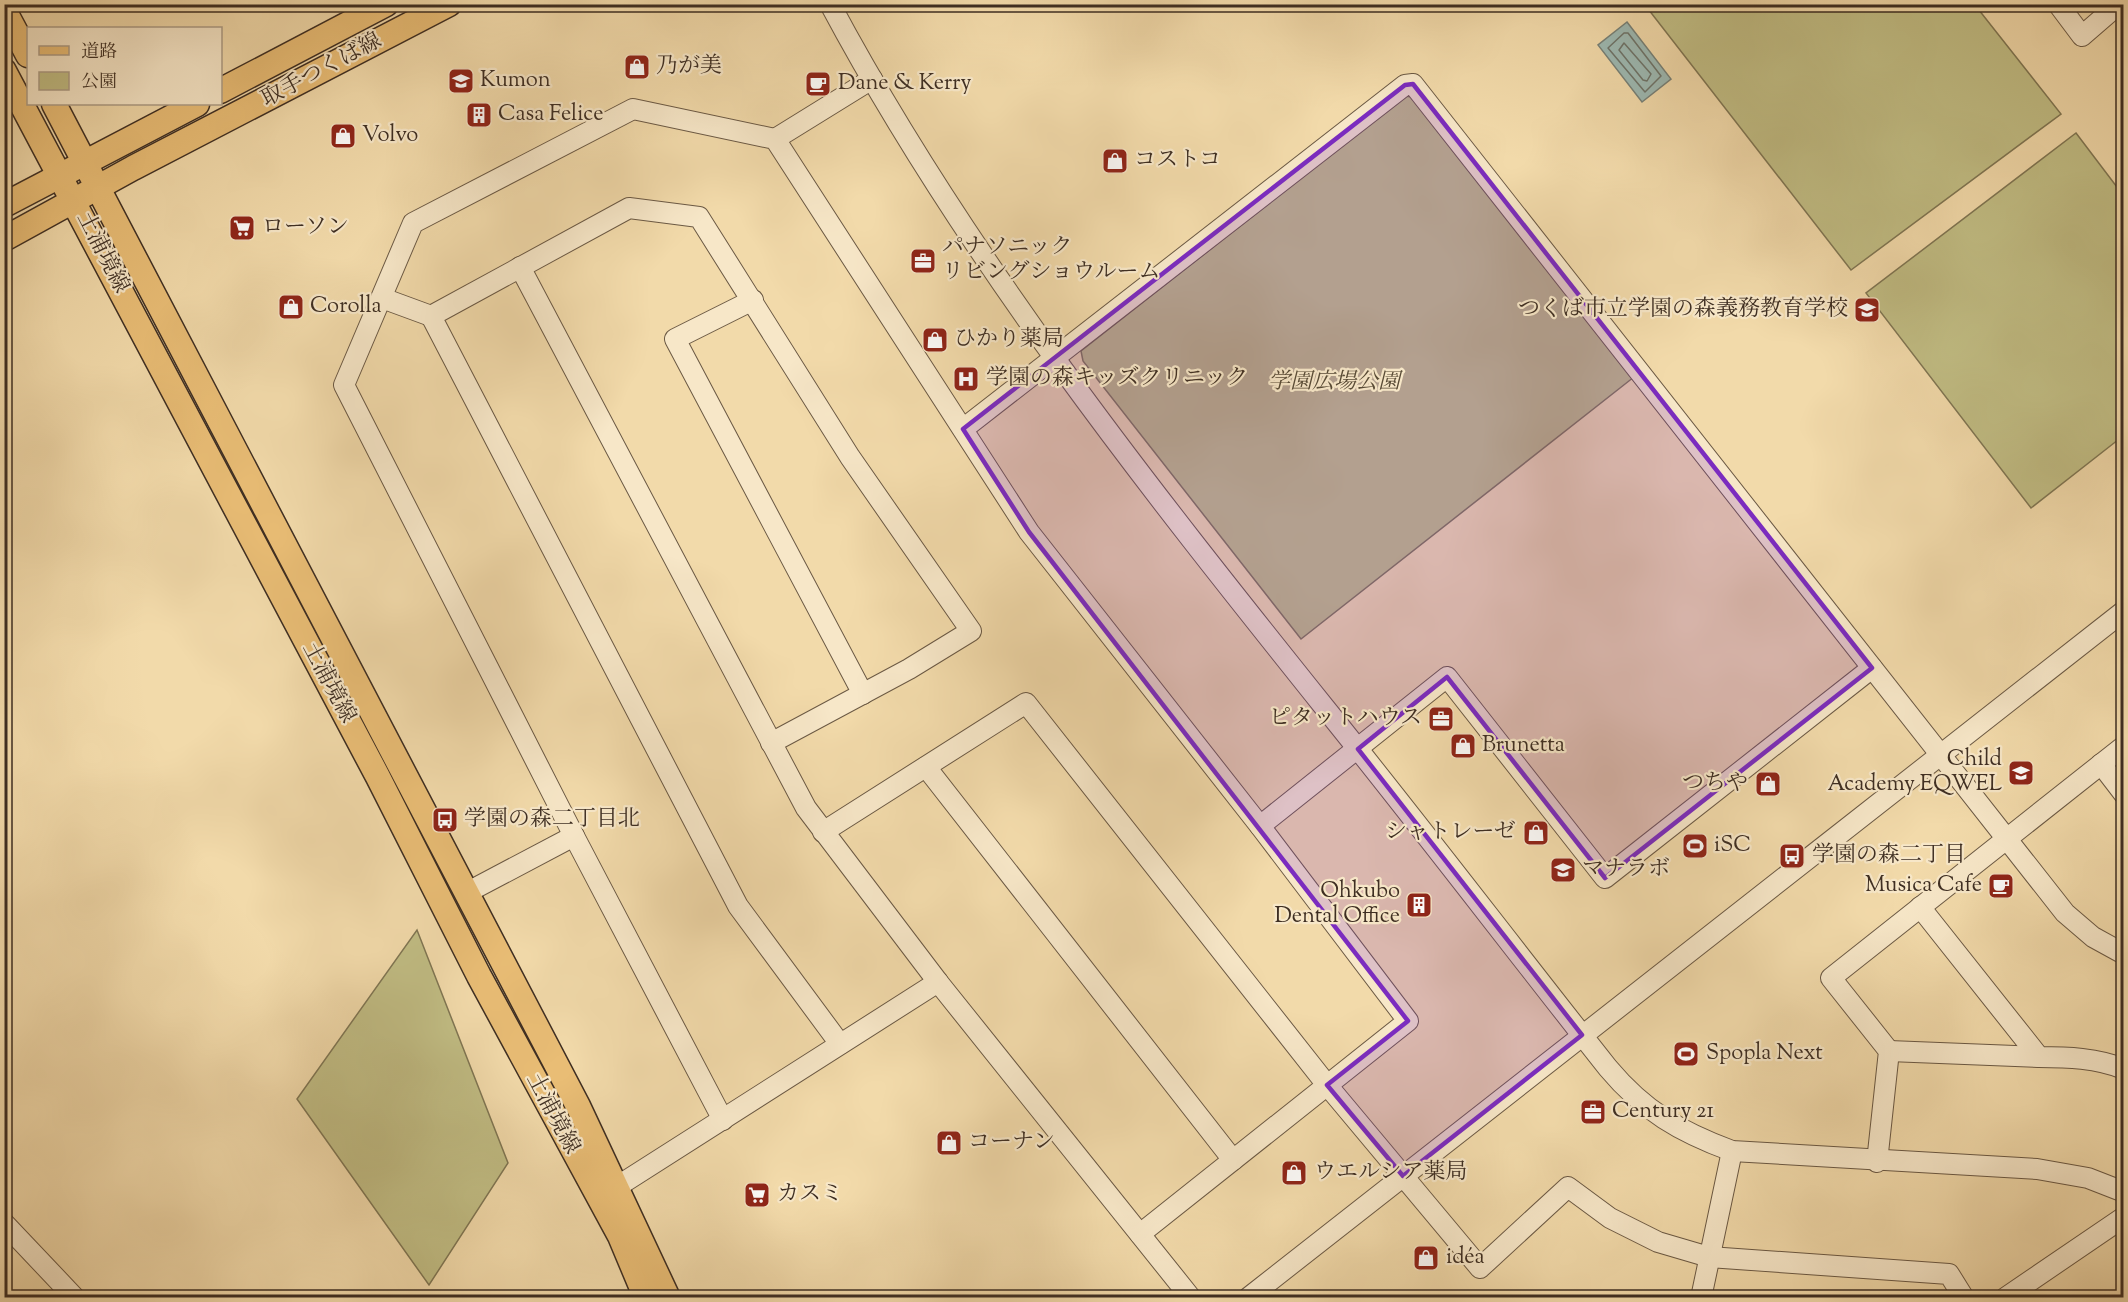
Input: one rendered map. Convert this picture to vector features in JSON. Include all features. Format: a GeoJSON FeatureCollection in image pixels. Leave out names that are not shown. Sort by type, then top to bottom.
{"type":"FeatureCollection","features":[{"type":"Feature","properties":{"kind":"main road","name":"取手つくば線"},"geometry":{"type":"LineString","coordinates":[[222,91],[386,4]]}},
{"type":"Feature","properties":{"kind":"main road","name":"取手つくば線"},"geometry":{"type":"LineString","coordinates":[[4,238],[449,4]]}},
{"type":"Feature","properties":{"kind":"main road"},"geometry":{"type":"LineString","coordinates":[[4,10],[27,53]]}},
{"type":"Feature","properties":{"kind":"main road","name":"土浦境線"},"geometry":{"type":"LineString","coordinates":[[4,71],[75,201],[196,436],[378,777],[479,976],[620,1236],[646,1298]]}},
{"type":"Feature","properties":{"kind":"main road","name":"土浦境線"},"geometry":{"type":"LineString","coordinates":[[55,105],[618,1186],[668,1298]]}},
{"type":"Feature","properties":{"kind":"main road"},"geometry":{"type":"LineString","coordinates":[[4,205],[195,105]]}},
{"type":"Feature","properties":{"kind":"street"},"geometry":{"type":"LineString","coordinates":[[830,4],[872,79],[919,155],[1055,359],[1232,592],[1582,1035],[1638,1101],[1690,1136],[1732,1151],[1878,1162],[2037,1169],[2088,1178],[2124,1192]]}},
{"type":"Feature","properties":{"kind":"street"},"geometry":{"type":"LineString","coordinates":[[2058,4],[2082,36],[2119,4]]}},
{"type":"Feature","properties":{"kind":"street"},"geometry":{"type":"LineString","coordinates":[[723,1120],[574,836],[344,385],[413,223],[633,109],[775,139],[872,79]]}},
{"type":"Feature","properties":{"kind":"street"},"geometry":{"type":"LineString","coordinates":[[963,429],[1405,85],[1413,84],[2065,913],[2093,937],[2124,954]]}},
{"type":"Feature","properties":{"kind":"street"},"geometry":{"type":"LineString","coordinates":[[775,139],[1029,532],[1260,826],[1408,1021],[1140,1234]]}},
{"type":"Feature","properties":{"kind":"street"},"geometry":{"type":"LineString","coordinates":[[431,316],[629,208],[699,217],[850,457],[971,632],[863,694],[771,743]]}},
{"type":"Feature","properties":{"kind":"street"},"geometry":{"type":"LineString","coordinates":[[520,267],[806,808],[938,982],[1191,1298]]}},
{"type":"Feature","properties":{"kind":"street"},"geometry":{"type":"LineString","coordinates":[[382,298],[431,316],[738,906],[840,1044]]}},
{"type":"Feature","properties":{"kind":"street"},"geometry":{"type":"LineString","coordinates":[[753,300],[675,339],[863,694]]}},
{"type":"Feature","properties":{"kind":"street"},"geometry":{"type":"LineString","coordinates":[[1248,1298],[2124,611]]}},
{"type":"Feature","properties":{"kind":"street"},"geometry":{"type":"LineString","coordinates":[[1260,826],[1447,676],[1605,878],[1872,668]]}},
{"type":"Feature","properties":{"kind":"street"},"geometry":{"type":"LineString","coordinates":[[823,832],[1026,703],[1327,1085],[1480,1268],[1568,1187],[1610,1218],[1658,1242],[1708,1257],[1949,1274],[1964,1298]]}},
{"type":"Feature","properties":{"kind":"street"},"geometry":{"type":"LineString","coordinates":[[1878,1162],[1889,1051],[1831,978],[2124,746]]}},
{"type":"Feature","properties":{"kind":"street"},"geometry":{"type":"LineString","coordinates":[[2101,764],[2124,794]]}},
{"type":"Feature","properties":{"kind":"street"},"geometry":{"type":"LineString","coordinates":[[926,767],[1233,1160]]}},
{"type":"Feature","properties":{"kind":"street"},"geometry":{"type":"LineString","coordinates":[[466,893],[574,836]]}},
{"type":"Feature","properties":{"kind":"street"},"geometry":{"type":"LineString","coordinates":[[1920,907],[2039,1057]]}},
{"type":"Feature","properties":{"kind":"street"},"geometry":{"type":"LineString","coordinates":[[618,1186],[938,982]]}},
{"type":"Feature","properties":{"kind":"street"},"geometry":{"type":"LineString","coordinates":[[1889,1051],[2073,1058],[2111,1064],[2124,1069]]}},
{"type":"Feature","properties":{"kind":"street"},"geometry":{"type":"LineString","coordinates":[[1701,1298],[1732,1151]]}},
{"type":"Feature","properties":{"kind":"street"},"geometry":{"type":"LineString","coordinates":[[2005,1298],[2124,1217]]}},
{"type":"Feature","properties":{"kind":"street"},"geometry":{"type":"LineString","coordinates":[[4,1223],[75,1298]]}},
{"type":"Feature","properties":{"kind":"highlighted area"},"geometry":{"type":"Polygon","coordinates":[[[1413,84],[1872,668],[1605,878],[1447,677],[1358,749],[1582,1035],[1403,1176],[1327,1085],[1408,1021],[1029,532],[963,429],[1405,85],[1413,84]]]}},
{"type":"Feature","properties":{"kind":"green space"},"geometry":{"type":"Polygon","coordinates":[[[1645,5],[1975,5],[2061,114],[1851,270],[1645,5]]]}},
{"type":"Feature","properties":{"kind":"green space","name":"学園広場公園"},"geometry":{"type":"Polygon","coordinates":[[[1405,96],[1412,97],[1634,377],[1301,639],[1083,361],[1081,351],[1405,96]]]}},
{"type":"Feature","properties":{"kind":"green space"},"geometry":{"type":"Polygon","coordinates":[[[2076,133],[2123,195],[2123,436],[2031,508],[1866,293],[2076,133]]]}},
{"type":"Feature","properties":{"kind":"green space"},"geometry":{"type":"Polygon","coordinates":[[[417,930],[508,1163],[429,1285],[297,1099],[417,930]]]}},
{"type":"Feature","properties":{"kind":"water"},"geometry":{"type":"Polygon","coordinates":[[[1627,22],[1671,79],[1642,102],[1598,45],[1627,22]]]}},
{"type":"Feature","properties":{"kind":"place","name":"乃が美"},"geometry":{"type":"Point","coordinates":[637,67]}},
{"type":"Feature","properties":{"kind":"place","name":"Kumon"},"geometry":{"type":"Point","coordinates":[461,81]}},
{"type":"Feature","properties":{"kind":"place","name":"Dane & Kerry"},"geometry":{"type":"Point","coordinates":[818,84]}},
{"type":"Feature","properties":{"kind":"place","name":"Casa Felice"},"geometry":{"type":"Point","coordinates":[479,115]}},
{"type":"Feature","properties":{"kind":"place","name":"Volvo"},"geometry":{"type":"Point","coordinates":[343,136]}},
{"type":"Feature","properties":{"kind":"place","name":"コストコ"},"geometry":{"type":"Point","coordinates":[1115,161]}},
{"type":"Feature","properties":{"kind":"place","name":"ローソン"},"geometry":{"type":"Point","coordinates":[242,228]}},
{"type":"Feature","properties":{"kind":"place","name":"パナソニック リビングショウルーム"},"geometry":{"type":"Point","coordinates":[923,261]}},
{"type":"Feature","properties":{"kind":"place","name":"Corolla"},"geometry":{"type":"Point","coordinates":[291,307]}},
{"type":"Feature","properties":{"kind":"place","name":"つくば市立学園の森義務教育学校"},"geometry":{"type":"Point","coordinates":[1867,310]}},
{"type":"Feature","properties":{"kind":"place","name":"ひかり薬局"},"geometry":{"type":"Point","coordinates":[935,340]}},
{"type":"Feature","properties":{"kind":"place","name":"学園の森キッズクリニック"},"geometry":{"type":"Point","coordinates":[966,379]}},
{"type":"Feature","properties":{"kind":"place","name":"ピタットハウス"},"geometry":{"type":"Point","coordinates":[1441,719]}},
{"type":"Feature","properties":{"kind":"place","name":"Brunetta"},"geometry":{"type":"Point","coordinates":[1463,746]}},
{"type":"Feature","properties":{"kind":"place","name":"Child Academy EQWEL"},"geometry":{"type":"Point","coordinates":[2021,773]}},
{"type":"Feature","properties":{"kind":"place","name":"つちや"},"geometry":{"type":"Point","coordinates":[1768,784]}},
{"type":"Feature","properties":{"kind":"place","name":"学園の森二丁目北"},"geometry":{"type":"Point","coordinates":[445,820]}},
{"type":"Feature","properties":{"kind":"place","name":"シャトレーゼ"},"geometry":{"type":"Point","coordinates":[1536,833]}},
{"type":"Feature","properties":{"kind":"place","name":"iSC"},"geometry":{"type":"Point","coordinates":[1695,846]}},
{"type":"Feature","properties":{"kind":"place","name":"学園の森二丁目"},"geometry":{"type":"Point","coordinates":[1792,856]}},
{"type":"Feature","properties":{"kind":"place","name":"マナラボ"},"geometry":{"type":"Point","coordinates":[1563,870]}},
{"type":"Feature","properties":{"kind":"place","name":"Musica Cafe"},"geometry":{"type":"Point","coordinates":[2001,886]}},
{"type":"Feature","properties":{"kind":"place","name":"Ohkubo Dental Office"},"geometry":{"type":"Point","coordinates":[1419,905]}},
{"type":"Feature","properties":{"kind":"place","name":"Spopla Next"},"geometry":{"type":"Point","coordinates":[1686,1054]}},
{"type":"Feature","properties":{"kind":"place","name":"Century 21"},"geometry":{"type":"Point","coordinates":[1593,1112]}},
{"type":"Feature","properties":{"kind":"place","name":"コーナン"},"geometry":{"type":"Point","coordinates":[949,1143]}},
{"type":"Feature","properties":{"kind":"place","name":"ウエルシア薬局"},"geometry":{"type":"Point","coordinates":[1294,1173]}},
{"type":"Feature","properties":{"kind":"place","name":"カスミ"},"geometry":{"type":"Point","coordinates":[757,1195]}},
{"type":"Feature","properties":{"kind":"place","name":"idéa"},"geometry":{"type":"Point","coordinates":[1426,1258]}}]}
